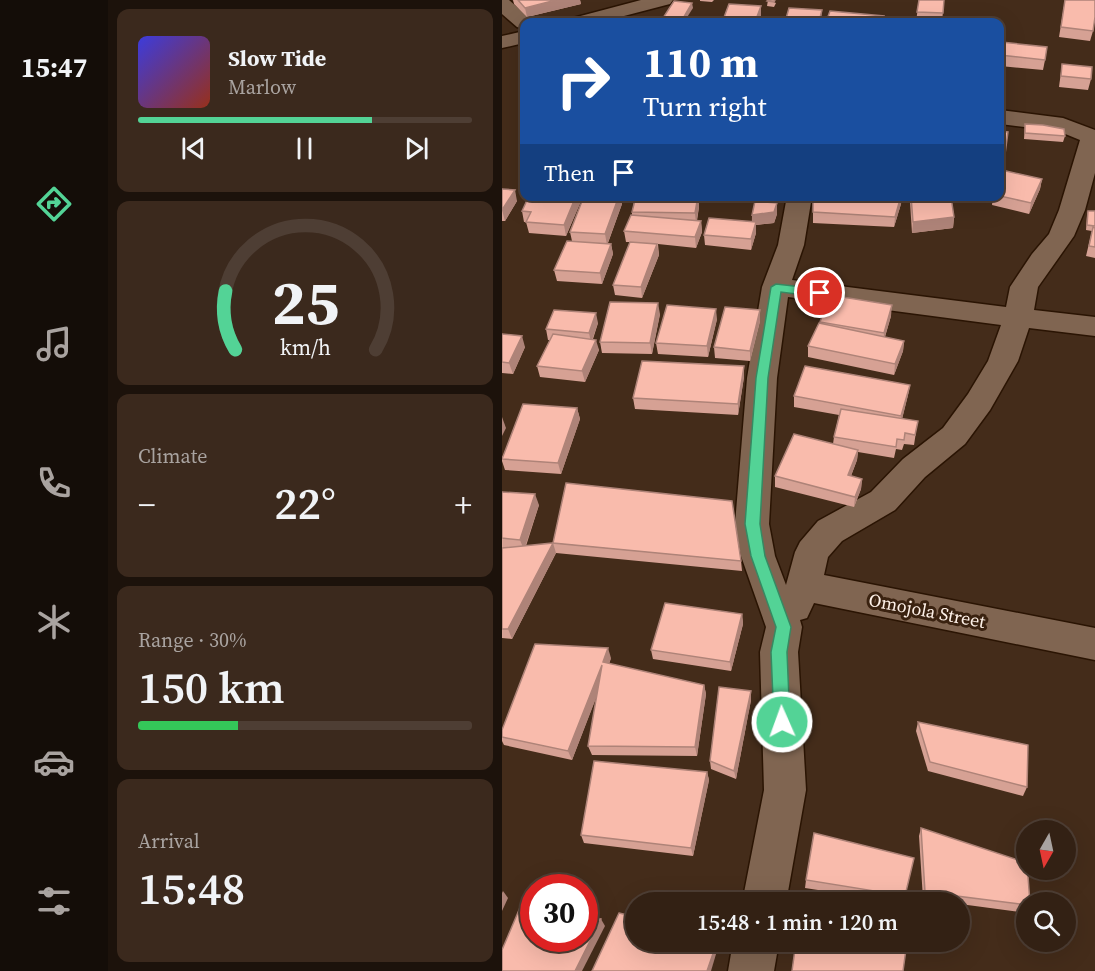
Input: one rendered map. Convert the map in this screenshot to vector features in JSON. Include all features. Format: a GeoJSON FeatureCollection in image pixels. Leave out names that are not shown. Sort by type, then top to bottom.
{"type":"FeatureCollection","features":[{"type":"Feature","properties":{"kind":"street"},"geometry":{"type":"LineString","coordinates":[[595,18],[662,0]]}},
{"type":"Feature","properties":{"kind":"street"},"geometry":{"type":"LineString","coordinates":[[502,4],[520,20]]}},
{"type":"Feature","properties":{"kind":"street"},"geometry":{"type":"LineString","coordinates":[[502,42],[520,38]]}},
{"type":"Feature","properties":{"kind":"street"},"geometry":{"type":"LineString","coordinates":[[766,892],[785,790],[779,652],[784,627],[804,586],[812,552],[830,531],[883,501],[914,468],[954,436],[979,402],[1003,361],[1018,318],[1024,286],[1041,260],[1061,236],[1072,210],[1093,138],[1063,125],[1004,118]]}},
{"type":"Feature","properties":{"kind":"street"},"geometry":{"type":"LineString","coordinates":[[784,627],[758,556],[752,524],[762,378],[776,287],[791,245],[799,201]]}},
{"type":"Feature","properties":{"kind":"street"},"geometry":{"type":"LineString","coordinates":[[776,287],[1094,327]]}},
{"type":"Feature","properties":{"kind":"street","name":"Omojola Street"},"geometry":{"type":"LineString","coordinates":[[804,586],[1094,644]]}},
{"type":"Feature","properties":{"kind":"street"},"geometry":{"type":"LineString","coordinates":[[751,971],[755,952]]}},
{"type":"Feature","properties":{"kind":"building"},"geometry":{"type":"Polygon","coordinates":[[[518,0],[556,0],[525,8],[518,0]]]}},
{"type":"Feature","properties":{"kind":"building"},"geometry":{"type":"Polygon","coordinates":[[[919,0],[944,0],[943,13],[917,12],[919,0]]]}},
{"type":"Feature","properties":{"kind":"building"},"geometry":{"type":"Polygon","coordinates":[[[1065,0],[1095,0],[1093,31],[1061,27],[1065,0]]]}},
{"type":"Feature","properties":{"kind":"building"},"geometry":{"type":"Polygon","coordinates":[[[674,1],[692,3],[683,18],[663,18],[674,1]]]}},
{"type":"Feature","properties":{"kind":"building"},"geometry":{"type":"Polygon","coordinates":[[[729,4],[761,6],[756,18],[724,18],[729,4]]]}},
{"type":"Feature","properties":{"kind":"building"},"geometry":{"type":"Polygon","coordinates":[[[789,8],[822,10],[820,18],[786,18],[789,8]]]}},
{"type":"Feature","properties":{"kind":"building"},"geometry":{"type":"Polygon","coordinates":[[[830,11],[884,16],[883,18],[827,18],[830,11]]]}},
{"type":"Feature","properties":{"kind":"building"},"geometry":{"type":"Polygon","coordinates":[[[1004,42],[1047,47],[1045,60],[1004,55],[1004,42]]]}},
{"type":"Feature","properties":{"kind":"building"},"geometry":{"type":"Polygon","coordinates":[[[1062,64],[1092,67],[1091,79],[1061,76],[1062,64]]]}},
{"type":"Feature","properties":{"kind":"building"},"geometry":{"type":"Polygon","coordinates":[[[1025,124],[1064,129],[1065,136],[1025,133],[1025,124]]]}},
{"type":"Feature","properties":{"kind":"building"},"geometry":{"type":"Polygon","coordinates":[[[1004,132],[1008,132],[1004,154],[1004,132]]]}},
{"type":"Feature","properties":{"kind":"building"},"geometry":{"type":"Polygon","coordinates":[[[1006,171],[1042,179],[1031,203],[1004,197],[1006,171]]]}},
{"type":"Feature","properties":{"kind":"building"},"geometry":{"type":"Polygon","coordinates":[[[502,189],[515,190],[502,210],[502,189]]]}},
{"type":"Feature","properties":{"kind":"building"},"geometry":{"type":"Polygon","coordinates":[[[527,201],[574,201],[564,225],[526,222],[531,212],[522,211],[527,201]]]}},
{"type":"Feature","properties":{"kind":"building"},"geometry":{"type":"Polygon","coordinates":[[[582,201],[617,201],[605,234],[570,232],[582,201]]]}},
{"type":"Feature","properties":{"kind":"building"},"geometry":{"type":"Polygon","coordinates":[[[635,201],[697,201],[695,213],[632,212],[635,201]]]}},
{"type":"Feature","properties":{"kind":"building"},"geometry":{"type":"Polygon","coordinates":[[[755,201],[777,203],[774,212],[752,215],[755,201]]]}},
{"type":"Feature","properties":{"kind":"building"},"geometry":{"type":"Polygon","coordinates":[[[813,201],[900,201],[895,217],[813,212],[813,201]]]}},
{"type":"Feature","properties":{"kind":"building"},"geometry":{"type":"Polygon","coordinates":[[[911,201],[952,201],[954,217],[913,222],[911,201]]]}},
{"type":"Feature","properties":{"kind":"building"},"geometry":{"type":"Polygon","coordinates":[[[1088,211],[1095,211],[1095,226],[1087,225],[1088,211]]]}},
{"type":"Feature","properties":{"kind":"building"},"geometry":{"type":"Polygon","coordinates":[[[631,215],[701,221],[695,237],[624,231],[631,215]]]}},
{"type":"Feature","properties":{"kind":"building"},"geometry":{"type":"Polygon","coordinates":[[[709,218],[756,222],[751,239],[704,235],[709,218]]]}},
{"type":"Feature","properties":{"kind":"building"},"geometry":{"type":"Polygon","coordinates":[[[1093,227],[1095,228],[1095,247],[1089,246],[1093,227]]]}},
{"type":"Feature","properties":{"kind":"building"},"geometry":{"type":"Polygon","coordinates":[[[567,241],[611,244],[600,273],[554,270],[567,241]]]}},
{"type":"Feature","properties":{"kind":"building"},"geometry":{"type":"Polygon","coordinates":[[[630,242],[657,244],[641,287],[613,285],[630,242]]]}},
{"type":"Feature","properties":{"kind":"building"},"geometry":{"type":"Polygon","coordinates":[[[830,295],[892,305],[884,333],[820,322],[830,295]]]}},
{"type":"Feature","properties":{"kind":"building"},"geometry":{"type":"Polygon","coordinates":[[[610,302],[658,303],[650,343],[600,342],[610,302]]]}},
{"type":"Feature","properties":{"kind":"building"},"geometry":{"type":"Polygon","coordinates":[[[667,305],[716,309],[707,346],[656,343],[667,305]]]}},
{"type":"Feature","properties":{"kind":"building"},"geometry":{"type":"Polygon","coordinates":[[[725,307],[760,310],[750,351],[714,347],[725,307]]]}},
{"type":"Feature","properties":{"kind":"building"},"geometry":{"type":"Polygon","coordinates":[[[554,310],[596,313],[589,333],[546,329],[554,310]]]}},
{"type":"Feature","properties":{"kind":"building"},"geometry":{"type":"Polygon","coordinates":[[[819,323],[904,341],[895,364],[808,346],[819,323]]]}},
{"type":"Feature","properties":{"kind":"building"},"geometry":{"type":"Polygon","coordinates":[[[502,334],[522,336],[509,363],[502,362],[502,334]]]}},
{"type":"Feature","properties":{"kind":"building"},"geometry":{"type":"Polygon","coordinates":[[[553,334],[596,340],[582,371],[537,366],[553,334]]]}},
{"type":"Feature","properties":{"kind":"building"},"geometry":{"type":"Polygon","coordinates":[[[642,361],[744,366],[738,404],[633,398],[642,361]]]}},
{"type":"Feature","properties":{"kind":"building"},"geometry":{"type":"Polygon","coordinates":[[[805,366],[910,385],[901,416],[794,396],[805,366]]]}},
{"type":"Feature","properties":{"kind":"building"},"geometry":{"type":"Polygon","coordinates":[[[523,404],[577,408],[558,463],[502,459],[523,404]]]}},
{"type":"Feature","properties":{"kind":"building"},"geometry":{"type":"Polygon","coordinates":[[[841,409],[918,421],[915,435],[905,433],[904,440],[897,439],[896,447],[834,437],[841,409]]]}},
{"type":"Feature","properties":{"kind":"building"},"geometry":{"type":"Polygon","coordinates":[[[794,434],[858,450],[848,475],[862,479],[855,497],[775,476],[794,434]]]}},
{"type":"Feature","properties":{"kind":"building"},"geometry":{"type":"Polygon","coordinates":[[[566,483],[732,501],[741,561],[553,543],[566,483]]]}},
{"type":"Feature","properties":{"kind":"building"},"geometry":{"type":"Polygon","coordinates":[[[502,492],[535,494],[520,540],[502,538],[502,492]]]}},
{"type":"Feature","properties":{"kind":"building"},"geometry":{"type":"Polygon","coordinates":[[[553,543],[508,629],[502,629],[502,548],[553,543]]]}},
{"type":"Feature","properties":{"kind":"building"},"geometry":{"type":"Polygon","coordinates":[[[665,603],[742,614],[730,662],[651,650],[665,603]]]}},
{"type":"Feature","properties":{"kind":"building"},"geometry":{"type":"Polygon","coordinates":[[[535,644],[608,648],[603,662],[704,685],[695,747],[588,746],[602,665],[568,751],[502,737],[502,730],[535,644]]]}},
{"type":"Feature","properties":{"kind":"building"},"geometry":{"type":"Polygon","coordinates":[[[719,687],[751,691],[734,771],[710,761],[719,687]]]}},
{"type":"Feature","properties":{"kind":"building"},"geometry":{"type":"Polygon","coordinates":[[[918,722],[1028,745],[1027,787],[930,762],[918,722]]]}},
{"type":"Feature","properties":{"kind":"building"},"geometry":{"type":"Polygon","coordinates":[[[594,761],[707,772],[691,848],[581,835],[594,761]]]}},
{"type":"Feature","properties":{"kind":"building"},"geometry":{"type":"Polygon","coordinates":[[[921,828],[1016,859],[1016,880],[1028,880],[1029,892],[1016,892],[1016,904],[970,898],[970,892],[925,892],[921,828]]]}},
{"type":"Feature","properties":{"kind":"building"},"geometry":{"type":"Polygon","coordinates":[[[814,833],[914,858],[906,892],[880,892],[806,880],[814,833]]]}},
{"type":"Feature","properties":{"kind":"building"},"geometry":{"type":"Polygon","coordinates":[[[520,907],[520,952],[584,952],[575,971],[502,971],[502,950],[520,907]]]}},
{"type":"Feature","properties":{"kind":"building"},"geometry":{"type":"Polygon","coordinates":[[[619,913],[625,914],[625,952],[714,952],[707,971],[592,971],[619,913]]]}},
{"type":"Feature","properties":{"kind":"building"},"geometry":{"type":"Polygon","coordinates":[[[795,952],[906,952],[903,971],[792,971],[795,952]]]}},
{"type":"Feature","properties":{"kind":"route"},"geometry":{"type":"LineString","coordinates":[[782,722],[779,652],[784,627],[758,556],[752,524],[762,378],[776,287],[820,293]]}}]}
